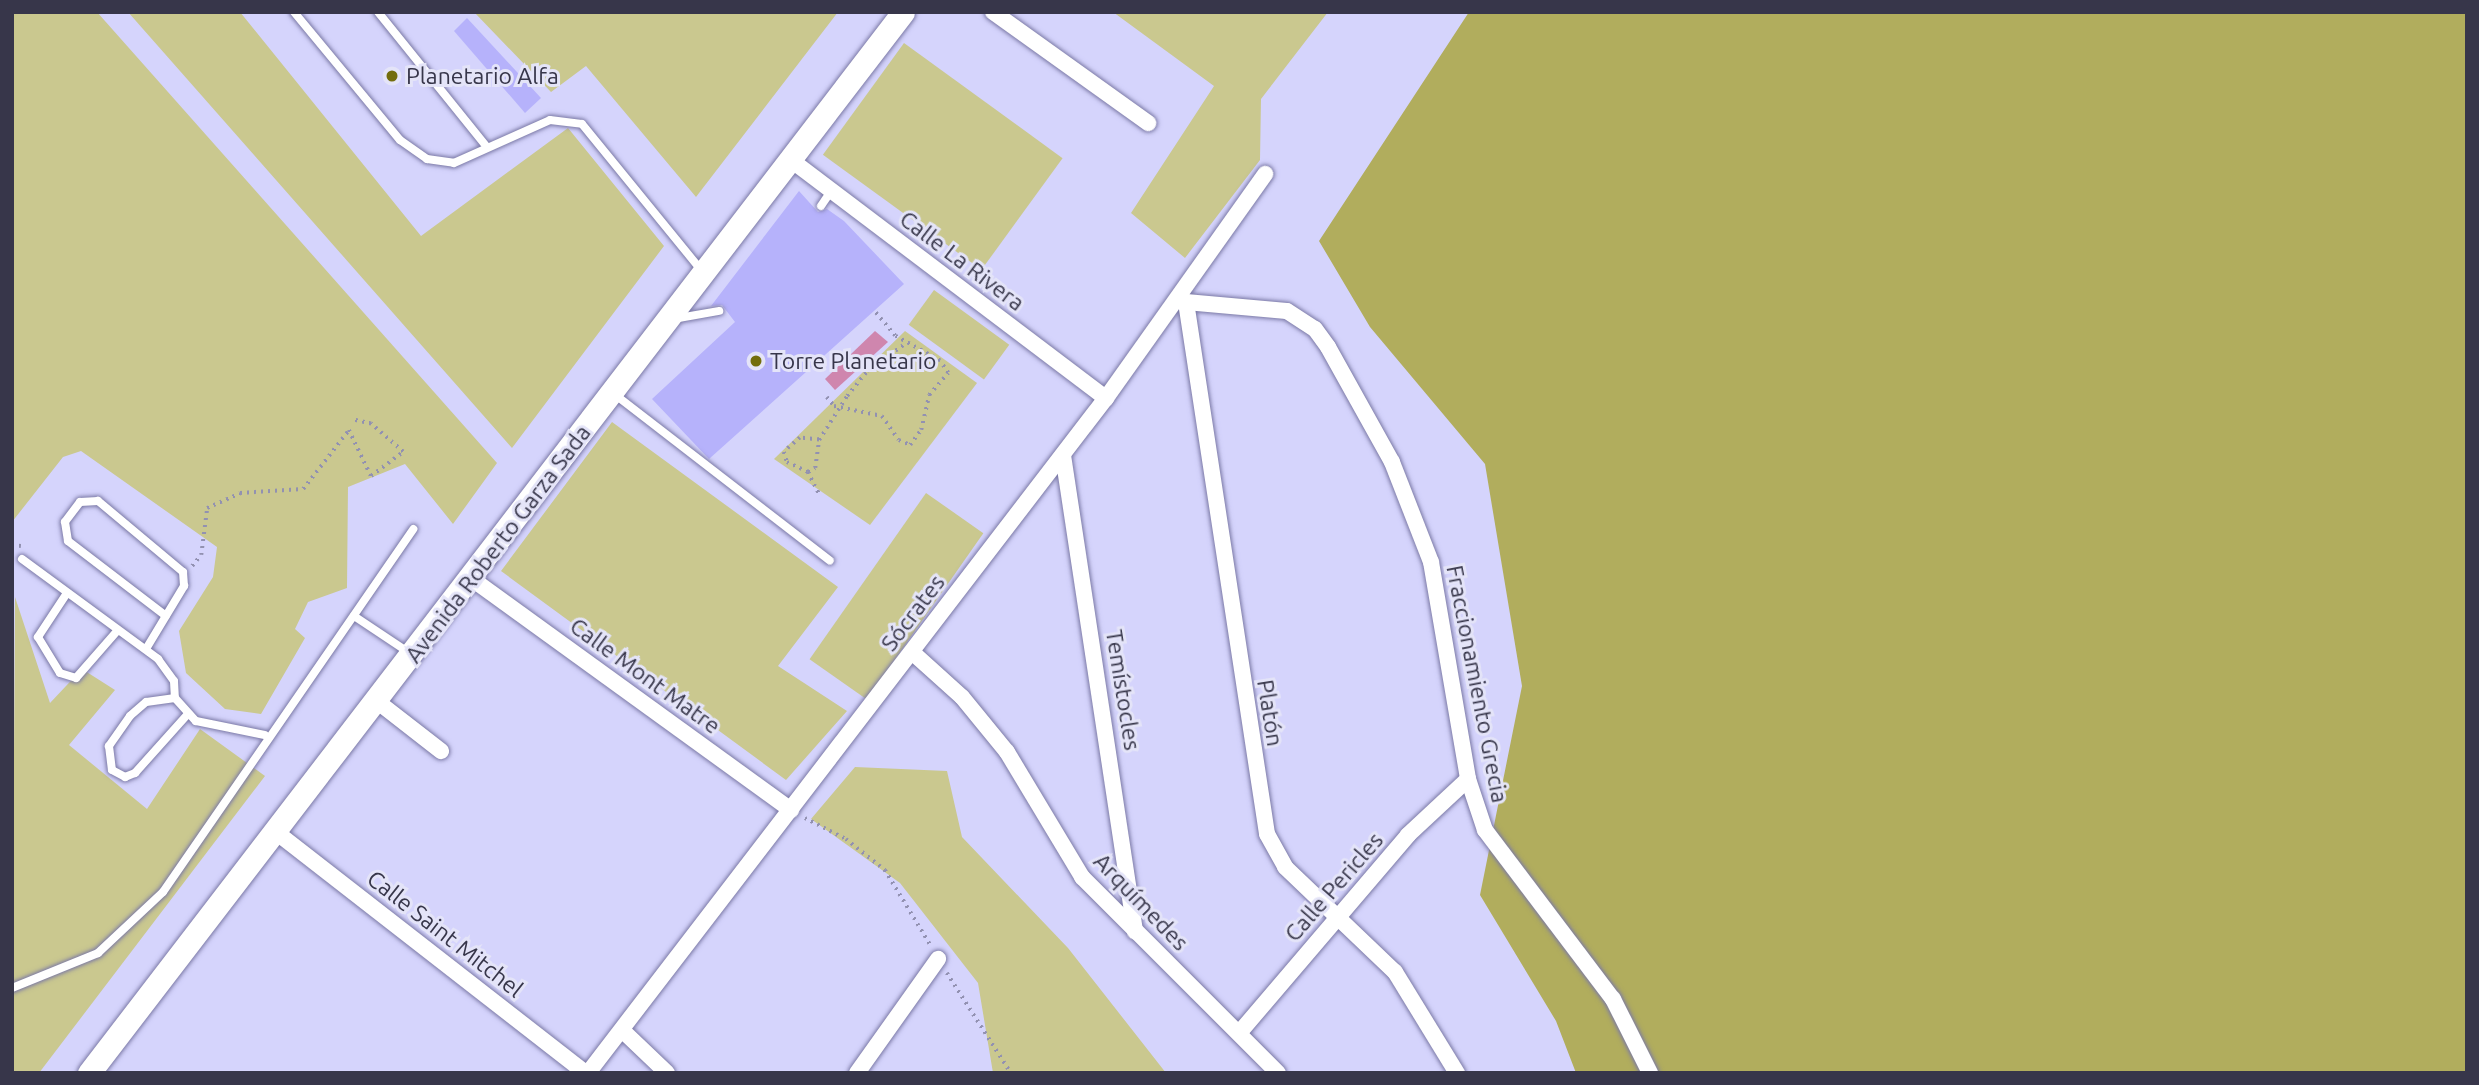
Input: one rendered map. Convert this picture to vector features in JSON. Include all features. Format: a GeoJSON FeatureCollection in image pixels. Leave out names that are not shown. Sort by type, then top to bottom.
{"type":"FeatureCollection","features":[{"type":"Feature","properties":{"kind":"street","name":"Avenida Roberto Garza Sada"},"geometry":{"type":"LineString","coordinates":[[89,1073],[378,702],[903,12]]}},
{"type":"Feature","properties":{"kind":"street"},"geometry":{"type":"LineString","coordinates":[[993,12],[1148,123]]}},
{"type":"Feature","properties":{"kind":"street","name":"Calle La Rivera"},"geometry":{"type":"LineString","coordinates":[[791,160],[1106,398]]}},
{"type":"Feature","properties":{"kind":"street","name":"Sócrates"},"geometry":{"type":"LineString","coordinates":[[587,1073],[1182,300],[1265,174]]}},
{"type":"Feature","properties":{"kind":"street","name":"Fraccionamiento Grecia"},"geometry":{"type":"LineString","coordinates":[[1182,300],[1287,311],[1315,329],[1328,347],[1392,463],[1431,562],[1468,779],[1496,851],[1613,999],[1650,1073]]}},
{"type":"Feature","properties":{"kind":"street","name":"Platón"},"geometry":{"type":"LineString","coordinates":[[1182,300],[1267,834],[1284,867],[1420,1004],[1457,1073]]}},
{"type":"Feature","properties":{"kind":"street","name":"Temístocles"},"geometry":{"type":"LineString","coordinates":[[1063,454],[1135,932]]}},
{"type":"Feature","properties":{"kind":"street","name":"Calle Mont Matre"},"geometry":{"type":"LineString","coordinates":[[472,579],[791,810]]}},
{"type":"Feature","properties":{"kind":"street","name":"Arquímedes"},"geometry":{"type":"LineString","coordinates":[[912,652],[984,721],[1064,852],[1135,932],[1240,1032],[1278,1073]]}},
{"type":"Feature","properties":{"kind":"street"},"geometry":{"type":"LineString","coordinates":[[378,702],[441,751]]}},
{"type":"Feature","properties":{"kind":"street","name":"Calle Pericles"},"geometry":{"type":"LineString","coordinates":[[1240,1032],[1408,835],[1468,779]]}},
{"type":"Feature","properties":{"kind":"street","name":"Calle Saint Mitchel"},"geometry":{"type":"LineString","coordinates":[[276,832],[587,1073]]}},
{"type":"Feature","properties":{"kind":"street"},"geometry":{"type":"LineString","coordinates":[[857,1073],[939,959]]}},
{"type":"Feature","properties":{"kind":"street"},"geometry":{"type":"LineString","coordinates":[[622,1030],[667,1073]]}},
{"type":"Feature","properties":{"kind":"lane"},"geometry":{"type":"LineString","coordinates":[[294,12],[413,151],[454,163],[550,120],[582,124],[704,274]]}},
{"type":"Feature","properties":{"kind":"lane"},"geometry":{"type":"LineString","coordinates":[[379,12],[487,147]]}},
{"type":"Feature","properties":{"kind":"lane"},"geometry":{"type":"LineString","coordinates":[[821,206],[831,191]]}},
{"type":"Feature","properties":{"kind":"lane"},"geometry":{"type":"LineString","coordinates":[[671,318],[719,311]]}},
{"type":"Feature","properties":{"kind":"lane"},"geometry":{"type":"LineString","coordinates":[[613,393],[830,561]]}},
{"type":"Feature","properties":{"kind":"lane"},"geometry":{"type":"LineString","coordinates":[[145,649],[166,616],[185,576],[98,501],[80,502],[65,522],[74,547],[166,616]]}},
{"type":"Feature","properties":{"kind":"lane"},"geometry":{"type":"LineString","coordinates":[[12,988],[99,953],[155,900],[265,735],[354,616],[413,529]]}},
{"type":"Feature","properties":{"kind":"lane"},"geometry":{"type":"LineString","coordinates":[[22,559],[145,649],[171,674],[176,698],[187,715],[225,731],[265,735]]}},
{"type":"Feature","properties":{"kind":"lane"},"geometry":{"type":"LineString","coordinates":[[67,593],[38,637],[60,673],[76,678],[117,631]]}},
{"type":"Feature","properties":{"kind":"lane"},"geometry":{"type":"LineString","coordinates":[[354,616],[413,656]]}},
{"type":"Feature","properties":{"kind":"lane"},"geometry":{"type":"LineString","coordinates":[[176,698],[146,702],[130,716],[109,746],[112,770],[125,777],[135,773],[187,715]]}},
{"type":"Feature","properties":{"kind":"path"},"geometry":{"type":"LineString","coordinates":[[827,397],[843,406],[883,416],[899,440],[910,444],[921,430],[929,396],[948,373],[940,361],[905,344],[874,311]]}},
{"type":"Feature","properties":{"kind":"path"},"geometry":{"type":"LineString","coordinates":[[808,472],[815,468],[818,440],[867,371],[905,344]]}},
{"type":"Feature","properties":{"kind":"path"},"geometry":{"type":"LineString","coordinates":[[185,576],[201,555],[207,508],[240,493],[303,489],[349,430],[371,476],[403,452],[371,424],[353,420]]}},
{"type":"Feature","properties":{"kind":"path"},"geometry":{"type":"LineString","coordinates":[[818,440],[800,438],[785,453],[787,462],[808,472],[820,496]]}},
{"type":"Feature","properties":{"kind":"path"},"geometry":{"type":"LineString","coordinates":[[791,810],[846,839],[886,870],[1011,1073]]}},
{"type":"Feature","properties":{"kind":"shaded area"},"geometry":{"type":"Polygon","coordinates":[[[12,12],[97,12],[497,463],[453,524],[405,464],[348,487],[347,588],[308,602],[295,629],[305,638],[261,714],[225,709],[186,673],[179,631],[213,577],[217,547],[81,451],[63,457],[12,522],[12,12]]]}},
{"type":"Feature","properties":{"kind":"shaded area"},"geometry":{"type":"Polygon","coordinates":[[[128,12],[240,12],[421,236],[568,128],[664,246],[512,448],[128,12]]]}},
{"type":"Feature","properties":{"kind":"shaded area"},"geometry":{"type":"Polygon","coordinates":[[[474,12],[838,12],[696,197],[586,66],[551,92],[474,12]]]}},
{"type":"Feature","properties":{"kind":"shaded area"},"geometry":{"type":"Polygon","coordinates":[[[1113,12],[1328,12],[1261,99],[1260,160],[1185,258],[1131,213],[1214,86],[1113,12]]]}},
{"type":"Feature","properties":{"kind":"shaded area"},"geometry":{"type":"Polygon","coordinates":[[[1469,12],[2467,12],[2467,1073],[1576,1073],[1556,1021],[1480,895],[1522,686],[1485,464],[1370,327],[1319,241],[1469,12]]]}},
{"type":"Feature","properties":{"kind":"shaded area"},"geometry":{"type":"Polygon","coordinates":[[[904,43],[1063,158],[981,270],[823,155],[904,43]]]}},
{"type":"Feature","properties":{"kind":"shaded area"},"geometry":{"type":"Polygon","coordinates":[[[934,290],[1009,345],[984,379],[909,325],[934,290]]]}},
{"type":"Feature","properties":{"kind":"shaded area"},"geometry":{"type":"Polygon","coordinates":[[[875,331],[888,342],[835,390],[825,379],[875,331]]]}},
{"type":"Feature","properties":{"kind":"shaded area"},"geometry":{"type":"Polygon","coordinates":[[[905,331],[977,383],[870,525],[774,459],[905,331]]]}},
{"type":"Feature","properties":{"kind":"shaded area"},"geometry":{"type":"Polygon","coordinates":[[[612,422],[838,587],[778,666],[847,711],[786,780],[501,571],[612,422]]]}},
{"type":"Feature","properties":{"kind":"shaded area"},"geometry":{"type":"Polygon","coordinates":[[[926,493],[983,533],[867,699],[810,659],[926,493]]]}},
{"type":"Feature","properties":{"kind":"shaded area"},"geometry":{"type":"Polygon","coordinates":[[[15,597],[50,703],[82,669],[115,690],[69,745],[147,809],[200,729],[265,776],[39,1073],[12,1073],[15,597]]]}},
{"type":"Feature","properties":{"kind":"shaded area"},"geometry":{"type":"Polygon","coordinates":[[[855,767],[947,771],[962,837],[1068,948],[1166,1073],[993,1073],[978,983],[900,883],[811,819],[855,767]]]}},
{"type":"Feature","properties":{"kind":"building"},"geometry":{"type":"Polygon","coordinates":[[[467,18],[541,98],[525,113],[454,31],[467,18]]]}},
{"type":"Feature","properties":{"kind":"building","name":"Torre Planetario"},"geometry":{"type":"Polygon","coordinates":[[[799,191],[818,212],[827,209],[844,221],[904,284],[709,459],[652,399],[735,322],[722,305],[711,306],[799,191]]]}},
{"type":"Feature","properties":{"kind":"place","name":"Planetario Alfa"},"geometry":{"type":"Point","coordinates":[392,76]}},
{"type":"Feature","properties":{"kind":"place","name":"Torre Planetario"},"geometry":{"type":"Point","coordinates":[756,361]}}]}
